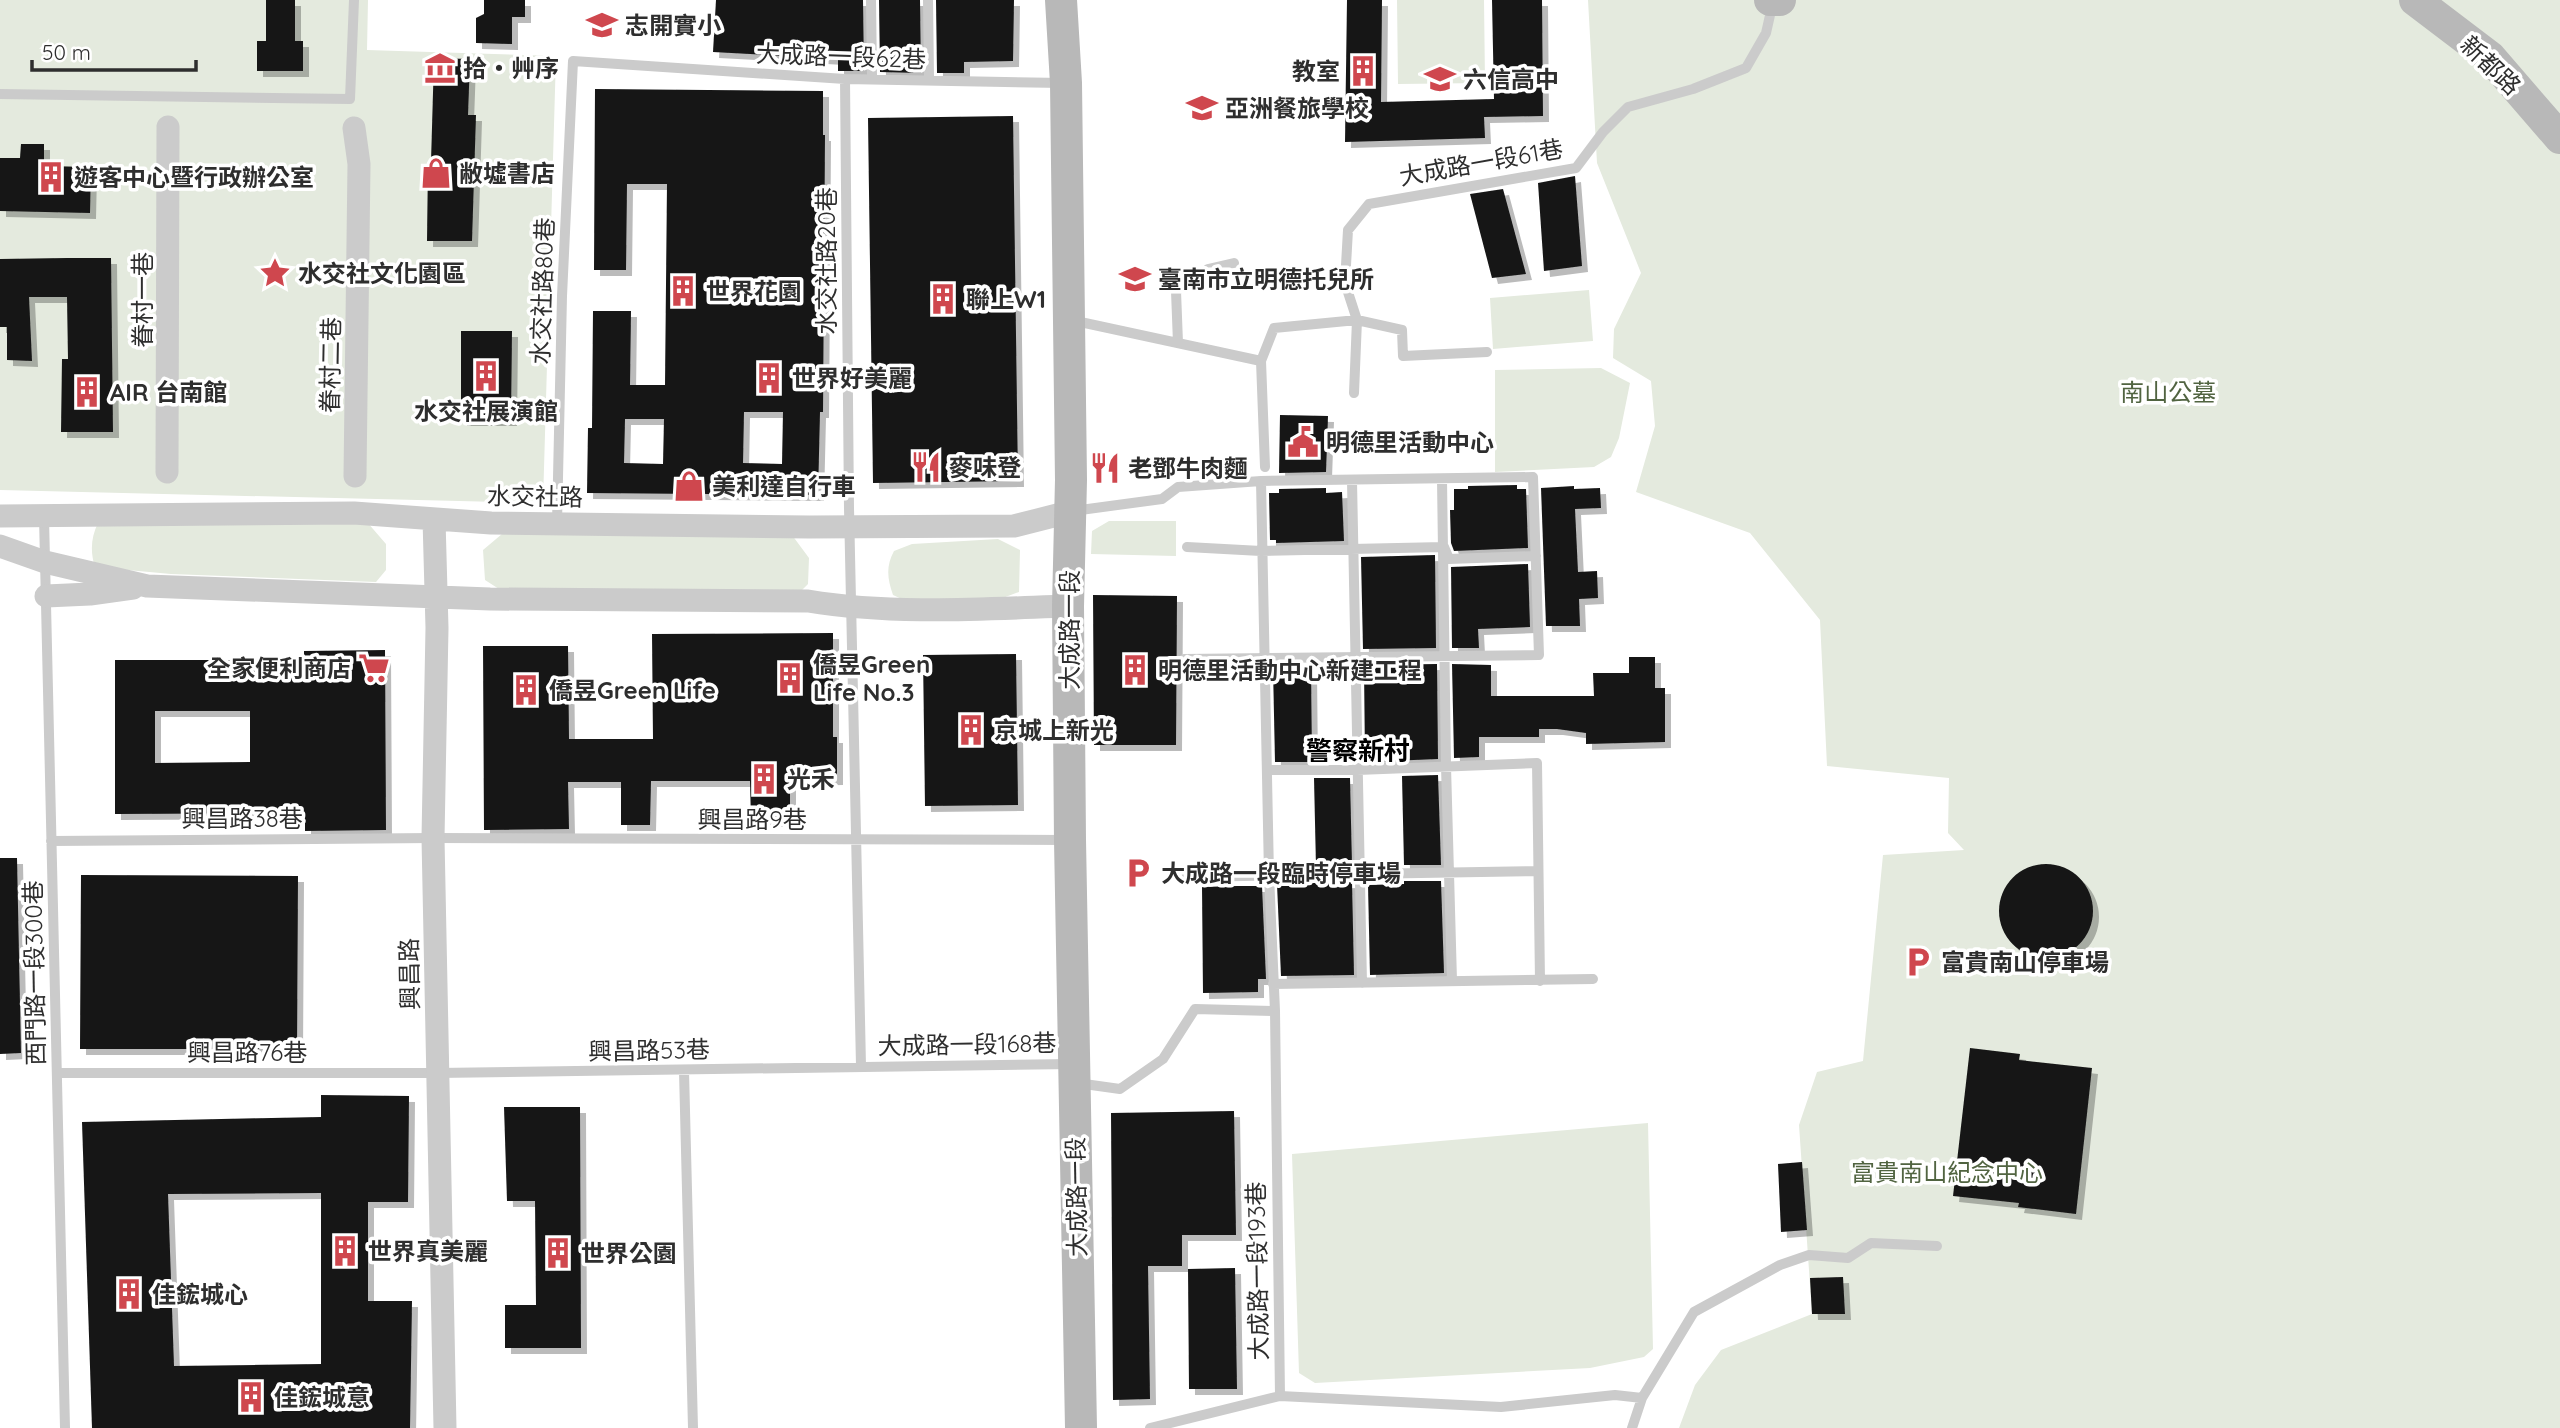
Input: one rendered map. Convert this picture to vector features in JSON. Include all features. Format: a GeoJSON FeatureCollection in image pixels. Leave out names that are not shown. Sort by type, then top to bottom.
{"type":"FeatureCollection","features":[{"type":"Feature","properties":{"kind":"street","name":"大成路一段"},"geometry":{"type":"LineString","coordinates":[[1061,0],[1066,83],[1071,480],[1068,606],[1070,840],[1081,1428]]}},
{"type":"Feature","properties":{"kind":"street","name":"新都路"},"geometry":{"type":"LineString","coordinates":[[2416,0],[2490,57],[2560,138]]}},
{"type":"Feature","properties":{"kind":"street","name":"眷村一巷"},"geometry":{"type":"LineString","coordinates":[[167,472],[168,127]]}},
{"type":"Feature","properties":{"kind":"street","name":"眷村二巷"},"geometry":{"type":"LineString","coordinates":[[354,128],[359,164],[355,476]]}},
{"type":"Feature","properties":{"kind":"street","name":"水交社路"},"geometry":{"type":"LineString","coordinates":[[0,516],[354,513],[491,523],[1014,526],[1069,512]]}},
{"type":"Feature","properties":{"kind":"street","name":"興昌路"},"geometry":{"type":"LineString","coordinates":[[435,519],[433,838],[445,1428]]}},
{"type":"Feature","properties":{"kind":"street"},"geometry":{"type":"LineString","coordinates":[[0,546],[45,562],[147,586]]}},
{"type":"Feature","properties":{"kind":"street"},"geometry":{"type":"LineString","coordinates":[[46,596],[90,594],[147,586],[504,599],[808,601],[852,608],[892,610],[1068,606]]}},
{"type":"Feature","properties":{"kind":"lane"},"geometry":{"type":"LineString","coordinates":[[0,94],[350,99],[354,0]]}},
{"type":"Feature","properties":{"kind":"lane"},"geometry":{"type":"LineString","coordinates":[[871,0],[872,75]]}},
{"type":"Feature","properties":{"kind":"lane"},"geometry":{"type":"LineString","coordinates":[[928,0],[929,76]]}},
{"type":"Feature","properties":{"kind":"lane","name":"大成路一段61巷"},"geometry":{"type":"LineString","coordinates":[[1354,393],[1357,320],[1345,283],[1348,230],[1369,204],[1576,168],[1603,132],[1628,107],[1693,89],[1746,68],[1766,33],[1775,0]]}},
{"type":"Feature","properties":{"kind":"lane","name":"大成路一段62巷"},"geometry":{"type":"LineString","coordinates":[[573,61],[845,79],[1066,83]]}},
{"type":"Feature","properties":{"kind":"lane","name":"水交社路80巷"},"geometry":{"type":"LineString","coordinates":[[557,523],[562,296],[573,61]]}},
{"type":"Feature","properties":{"kind":"lane","name":"水交社路20巷"},"geometry":{"type":"LineString","coordinates":[[845,79],[849,526],[861,1066]]}},
{"type":"Feature","properties":{"kind":"lane"},"geometry":{"type":"LineString","coordinates":[[1178,343],[1177,291],[1208,269],[1234,263]]}},
{"type":"Feature","properties":{"kind":"lane"},"geometry":{"type":"LineString","coordinates":[[1068,320],[1261,361]]}},
{"type":"Feature","properties":{"kind":"lane"},"geometry":{"type":"LineString","coordinates":[[1265,467],[1261,361],[1274,328],[1357,320],[1402,330],[1403,356],[1487,352]]}},
{"type":"Feature","properties":{"kind":"lane"},"geometry":{"type":"LineString","coordinates":[[1069,512],[1162,499],[1178,486],[1261,481],[1533,477],[1539,655],[1185,659]]}},
{"type":"Feature","properties":{"kind":"lane"},"geometry":{"type":"LineString","coordinates":[[1442,479],[1452,981]]}},
{"type":"Feature","properties":{"kind":"lane","name":"大成路一段193巷"},"geometry":{"type":"LineString","coordinates":[[1150,1428],[1280,1396],[1275,1011],[1269,876],[1261,481]]}},
{"type":"Feature","properties":{"kind":"lane"},"geometry":{"type":"LineString","coordinates":[[1352,481],[1362,983]]}},
{"type":"Feature","properties":{"kind":"lane","name":"西門路一段300巷"},"geometry":{"type":"LineString","coordinates":[[44,517],[65,1428]]}},
{"type":"Feature","properties":{"kind":"lane"},"geometry":{"type":"LineString","coordinates":[[1187,547],[1261,551],[1444,547]]}},
{"type":"Feature","properties":{"kind":"lane"},"geometry":{"type":"LineString","coordinates":[[1444,547],[1449,559],[1536,556]]}},
{"type":"Feature","properties":{"kind":"lane"},"geometry":{"type":"LineString","coordinates":[[1268,770],[1357,770],[1537,763],[1540,981]]}},
{"type":"Feature","properties":{"kind":"lane","name":"興昌路38巷"},"geometry":{"type":"LineString","coordinates":[[51,841],[433,838]]}},
{"type":"Feature","properties":{"kind":"lane","name":"興昌路9巷"},"geometry":{"type":"LineString","coordinates":[[433,838],[1070,840]]}},
{"type":"Feature","properties":{"kind":"lane"},"geometry":{"type":"LineString","coordinates":[[1186,877],[1537,871]]}},
{"type":"Feature","properties":{"kind":"lane"},"geometry":{"type":"LineString","coordinates":[[1273,984],[1593,979]]}},
{"type":"Feature","properties":{"kind":"lane"},"geometry":{"type":"LineString","coordinates":[[1074,1073],[1120,1089],[1163,1059],[1195,1009],[1275,1011]]}},
{"type":"Feature","properties":{"kind":"lane","name":"興昌路53巷"},"geometry":{"type":"LineString","coordinates":[[438,1073],[861,1066]]}},
{"type":"Feature","properties":{"kind":"lane","name":"大成路一段168巷"},"geometry":{"type":"LineString","coordinates":[[861,1066],[1074,1073]]}},
{"type":"Feature","properties":{"kind":"lane"},"geometry":{"type":"LineString","coordinates":[[684,1071],[693,1428]]}},
{"type":"Feature","properties":{"kind":"lane","name":"興昌路76巷"},"geometry":{"type":"LineString","coordinates":[[57,1073],[438,1073]]}},
{"type":"Feature","properties":{"kind":"lane"},"geometry":{"type":"LineString","coordinates":[[1632,1428],[1642,1398],[1694,1312],[1780,1265],[1809,1255],[1849,1258],[1871,1243],[1937,1246]]}},
{"type":"Feature","properties":{"kind":"lane"},"geometry":{"type":"LineString","coordinates":[[1280,1396],[1501,1407],[1615,1395],[1642,1398]]}},
{"type":"Feature","properties":{"kind":"green space","name":"水交社文化園區"},"geometry":{"type":"Polygon","coordinates":[[[0,0],[368,0],[367,50],[556,56],[543,503],[0,490],[0,0]]]}},
{"type":"Feature","properties":{"kind":"green space"},"geometry":{"type":"Polygon","coordinates":[[[1397,0],[1484,0],[1485,83],[1398,84],[1397,0]]]}},
{"type":"Feature","properties":{"kind":"green space","name":"南山公墓"},"geometry":{"type":"Polygon","coordinates":[[[1588,0],[2560,0],[2560,1428],[1679,1428],[1695,1385],[1721,1350],[1812,1314],[1799,1125],[1817,1072],[1863,1061],[1883,855],[1964,850],[1948,833],[1949,778],[1827,766],[1820,620],[1750,533],[1636,492],[1655,426],[1651,381],[1613,358],[1614,329],[1641,273],[1597,163],[1588,0]]]}},
{"type":"Feature","properties":{"kind":"green space"},"geometry":{"type":"Polygon","coordinates":[[[1589,290],[1593,341],[1493,349],[1490,298],[1589,290]]]}},
{"type":"Feature","properties":{"kind":"green space"},"geometry":{"type":"Polygon","coordinates":[[[1601,368],[1630,383],[1619,438],[1611,457],[1594,467],[1495,472],[1495,370],[1601,368]]]}},
{"type":"Feature","properties":{"kind":"green space"},"geometry":{"type":"Polygon","coordinates":[[[1109,521],[1176,521],[1176,556],[1091,554],[1092,531],[1109,521]]]}},
{"type":"Feature","properties":{"kind":"green space"},"geometry":{"type":"Polygon","coordinates":[[[367,522],[386,544],[386,570],[376,582],[171,574],[95,567],[92,556],[98,523],[367,522]]]}},
{"type":"Feature","properties":{"kind":"green space"},"geometry":{"type":"Polygon","coordinates":[[[502,534],[792,535],[809,558],[808,584],[795,597],[499,589],[485,580],[483,550],[502,534]]]}},
{"type":"Feature","properties":{"kind":"green space"},"geometry":{"type":"Polygon","coordinates":[[[998,539],[1020,550],[1019,592],[1000,599],[906,601],[893,595],[888,572],[894,551],[912,544],[998,539]]]}},
{"type":"Feature","properties":{"kind":"green space"},"geometry":{"type":"Polygon","coordinates":[[[1648,1123],[1653,1349],[1644,1357],[1590,1368],[1315,1383],[1299,1373],[1292,1154],[1648,1123]]]}},
{"type":"Feature","properties":{"kind":"building"},"geometry":{"type":"Polygon","coordinates":[[[266,0],[295,0],[295,41],[303,41],[303,71],[257,71],[257,41],[266,41],[266,0]]]}},
{"type":"Feature","properties":{"kind":"building"},"geometry":{"type":"Polygon","coordinates":[[[484,0],[525,0],[525,17],[512,17],[512,44],[476,43],[476,18],[484,14],[484,0]]]}},
{"type":"Feature","properties":{"kind":"building"},"geometry":{"type":"Polygon","coordinates":[[[716,0],[863,0],[864,71],[838,71],[838,59],[713,52],[716,0]]]}},
{"type":"Feature","properties":{"kind":"building"},"geometry":{"type":"Polygon","coordinates":[[[879,0],[920,0],[921,73],[880,72],[879,0]]]}},
{"type":"Feature","properties":{"kind":"building"},"geometry":{"type":"Polygon","coordinates":[[[936,0],[1014,0],[1013,61],[964,62],[964,73],[937,73],[936,0]]]}},
{"type":"Feature","properties":{"kind":"building"},"geometry":{"type":"Polygon","coordinates":[[[1347,0],[1382,0],[1381,102],[1494,99],[1492,0],[1542,0],[1543,116],[1484,117],[1485,138],[1345,142],[1347,0]]]}},
{"type":"Feature","properties":{"kind":"building"},"geometry":{"type":"Polygon","coordinates":[[[434,58],[470,59],[468,115],[476,115],[472,241],[427,241],[434,58]]]}},
{"type":"Feature","properties":{"kind":"building"},"geometry":{"type":"Polygon","coordinates":[[[595,89],[823,91],[823,412],[820,412],[818,495],[587,493],[588,428],[592,428],[593,311],[631,311],[630,385],[665,385],[667,184],[627,184],[626,270],[594,270],[595,89]],[[744,412],[743,463],[782,464],[783,412],[744,412]],[[625,419],[624,463],[663,464],[664,419],[625,419]]]}},
{"type":"Feature","properties":{"kind":"building","name":"聯上W1"},"geometry":{"type":"Polygon","coordinates":[[[1013,116],[1018,481],[873,483],[868,118],[1013,116]]]}},
{"type":"Feature","properties":{"kind":"building","name":"遊客中心暨行政辦公室"},"geometry":{"type":"Polygon","coordinates":[[[21,144],[44,144],[44,166],[91,167],[90,213],[0,211],[0,158],[20,158],[21,144]]]}},
{"type":"Feature","properties":{"kind":"building"},"geometry":{"type":"Polygon","coordinates":[[[1575,176],[1582,266],[1544,271],[1538,183],[1575,176]]]}},
{"type":"Feature","properties":{"kind":"building"},"geometry":{"type":"Polygon","coordinates":[[[1503,189],[1526,274],[1492,278],[1470,194],[1503,189]]]}},
{"type":"Feature","properties":{"kind":"building"},"geometry":{"type":"Polygon","coordinates":[[[111,258],[113,432],[61,432],[62,359],[68,359],[67,297],[29,297],[32,361],[7,360],[7,327],[0,327],[0,259],[111,258]]]}},
{"type":"Feature","properties":{"kind":"building","name":"水交社展演館"},"geometry":{"type":"Polygon","coordinates":[[[461,331],[512,331],[511,420],[461,420],[461,331]]]}},
{"type":"Feature","properties":{"kind":"building","name":"明德里活動中心"},"geometry":{"type":"Polygon","coordinates":[[[1280,415],[1328,416],[1326,472],[1279,473],[1280,415]]]}},
{"type":"Feature","properties":{"kind":"building"},"geometry":{"type":"Polygon","coordinates":[[[1517,485],[1517,489],[1526,489],[1528,548],[1454,551],[1451,543],[1450,510],[1454,510],[1454,489],[1468,489],[1468,486],[1517,485]]]}},
{"type":"Feature","properties":{"kind":"building"},"geometry":{"type":"Polygon","coordinates":[[[1574,486],[1574,489],[1600,488],[1601,508],[1575,509],[1578,572],[1597,571],[1598,598],[1579,599],[1580,626],[1546,626],[1541,488],[1574,486]]]}},
{"type":"Feature","properties":{"kind":"building"},"geometry":{"type":"Polygon","coordinates":[[[1326,488],[1326,493],[1342,492],[1344,541],[1276,543],[1276,540],[1270,540],[1269,493],[1279,493],[1279,489],[1326,488]]]}},
{"type":"Feature","properties":{"kind":"building"},"geometry":{"type":"Polygon","coordinates":[[[1435,555],[1436,648],[1363,649],[1361,557],[1435,555]]]}},
{"type":"Feature","properties":{"kind":"building"},"geometry":{"type":"Polygon","coordinates":[[[1528,564],[1530,627],[1478,629],[1479,648],[1452,648],[1451,567],[1528,564]]]}},
{"type":"Feature","properties":{"kind":"building","name":"明德里活動中心新建工程"},"geometry":{"type":"Polygon","coordinates":[[[1093,595],[1177,596],[1176,745],[1094,745],[1093,595]]]}},
{"type":"Feature","properties":{"kind":"building"},"geometry":{"type":"Polygon","coordinates":[[[833,633],[833,737],[837,737],[837,779],[790,780],[790,821],[751,821],[750,781],[651,781],[650,825],[621,825],[621,782],[568,782],[569,829],[484,830],[483,646],[568,646],[569,739],[653,739],[652,634],[833,633]]]}},
{"type":"Feature","properties":{"kind":"building"},"geometry":{"type":"Polygon","coordinates":[[[385,650],[386,830],[305,831],[305,813],[115,814],[115,660],[304,660],[304,651],[385,650]],[[155,711],[155,763],[250,762],[250,711],[155,711]]]}},
{"type":"Feature","properties":{"kind":"building","name":"京城上新光"},"geometry":{"type":"Polygon","coordinates":[[[1016,654],[1018,805],[925,806],[923,655],[1016,654]]]}},
{"type":"Feature","properties":{"kind":"building"},"geometry":{"type":"Polygon","coordinates":[[[1629,657],[1655,657],[1655,688],[1665,688],[1665,742],[1586,744],[1586,733],[1539,729],[1539,737],[1479,737],[1479,757],[1454,758],[1452,664],[1491,665],[1491,696],[1594,696],[1593,673],[1629,673],[1629,657]]]}},
{"type":"Feature","properties":{"kind":"building"},"geometry":{"type":"Polygon","coordinates":[[[1437,664],[1438,759],[1365,762],[1364,665],[1437,664]]]}},
{"type":"Feature","properties":{"kind":"building"},"geometry":{"type":"Polygon","coordinates":[[[1311,667],[1312,762],[1275,762],[1273,668],[1311,667]]]}},
{"type":"Feature","properties":{"kind":"building"},"geometry":{"type":"Polygon","coordinates":[[[1438,775],[1441,865],[1404,865],[1402,776],[1438,775]]]}},
{"type":"Feature","properties":{"kind":"building"},"geometry":{"type":"Polygon","coordinates":[[[1314,778],[1350,778],[1352,866],[1316,867],[1314,778]]]}},
{"type":"Feature","properties":{"kind":"building"},"geometry":{"type":"Polygon","coordinates":[[[0,858],[17,858],[21,1053],[0,1054],[0,858]]]}},
{"type":"Feature","properties":{"kind":"building"},"geometry":{"type":"Polygon","coordinates":[[[2046,864],[2064,868],[2079,878],[2089,893],[2093,911],[2089,929],[2079,944],[2064,954],[2046,958],[2028,954],[2013,944],[2003,929],[1999,911],[2003,893],[2013,878],[2028,868],[2046,864]]]}},
{"type":"Feature","properties":{"kind":"building"},"geometry":{"type":"Polygon","coordinates":[[[81,875],[298,876],[297,1049],[80,1049],[81,875]]]}},
{"type":"Feature","properties":{"kind":"building"},"geometry":{"type":"Polygon","coordinates":[[[1404,881],[1441,881],[1444,973],[1370,975],[1368,885],[1404,884],[1404,881]]]}},
{"type":"Feature","properties":{"kind":"building"},"geometry":{"type":"Polygon","coordinates":[[[1352,882],[1354,975],[1281,976],[1277,884],[1352,882]]]}},
{"type":"Feature","properties":{"kind":"building"},"geometry":{"type":"Polygon","coordinates":[[[1262,886],[1266,979],[1258,979],[1258,992],[1203,993],[1202,887],[1262,886]]]}},
{"type":"Feature","properties":{"kind":"building"},"geometry":{"type":"Polygon","coordinates":[[[1970,1048],[2020,1054],[2019,1060],[2092,1068],[2076,1214],[2018,1207],[2019,1203],[1953,1196],[1970,1048]]]}},
{"type":"Feature","properties":{"kind":"building"},"geometry":{"type":"Polygon","coordinates":[[[321,1095],[409,1096],[408,1202],[368,1202],[368,1301],[412,1301],[410,1428],[92,1428],[82,1122],[321,1117],[321,1095]],[[321,1193],[168,1194],[174,1366],[321,1364],[321,1193]]]}},
{"type":"Feature","properties":{"kind":"building","name":"世界公園"},"geometry":{"type":"Polygon","coordinates":[[[504,1107],[580,1107],[581,1348],[505,1348],[505,1305],[536,1305],[535,1201],[507,1201],[504,1107]]]}},
{"type":"Feature","properties":{"kind":"building"},"geometry":{"type":"Polygon","coordinates":[[[1234,1111],[1236,1235],[1182,1235],[1182,1266],[1148,1266],[1150,1399],[1113,1400],[1111,1113],[1234,1111]]]}},
{"type":"Feature","properties":{"kind":"building"},"geometry":{"type":"Polygon","coordinates":[[[1802,1162],[1807,1230],[1781,1232],[1778,1164],[1802,1162]]]}},
{"type":"Feature","properties":{"kind":"building"},"geometry":{"type":"Polygon","coordinates":[[[1235,1268],[1237,1389],[1189,1389],[1188,1269],[1235,1268]]]}},
{"type":"Feature","properties":{"kind":"building"},"geometry":{"type":"Polygon","coordinates":[[[1843,1277],[1845,1314],[1812,1314],[1810,1278],[1843,1277]]]}},
{"type":"Feature","properties":{"kind":"place","name":"志開實小"},"geometry":{"type":"Point","coordinates":[602,25]}},
{"type":"Feature","properties":{"kind":"place","name":"拾・艸序"},"geometry":{"type":"Point","coordinates":[440,68]}},
{"type":"Feature","properties":{"kind":"place","name":"教室"},"geometry":{"type":"Point","coordinates":[1363,71]}},
{"type":"Feature","properties":{"kind":"place","name":"六信高中"},"geometry":{"type":"Point","coordinates":[1440,79]}},
{"type":"Feature","properties":{"kind":"place","name":"亞洲餐旅學校"},"geometry":{"type":"Point","coordinates":[1202,108]}},
{"type":"Feature","properties":{"kind":"place","name":"敝墟書店"},"geometry":{"type":"Point","coordinates":[436,173]}},
{"type":"Feature","properties":{"kind":"place","name":"遊客中心暨行政辦公室"},"geometry":{"type":"Point","coordinates":[51,177]}},
{"type":"Feature","properties":{"kind":"place","name":"水交社文化園區"},"geometry":{"type":"Point","coordinates":[275,273]}},
{"type":"Feature","properties":{"kind":"place","name":"臺南市立明德托兒所"},"geometry":{"type":"Point","coordinates":[1135,279]}},
{"type":"Feature","properties":{"kind":"place","name":"世界花園"},"geometry":{"type":"Point","coordinates":[683,291]}},
{"type":"Feature","properties":{"kind":"place","name":"聯上W1"},"geometry":{"type":"Point","coordinates":[943,299]}},
{"type":"Feature","properties":{"kind":"place","name":"水交社展演館"},"geometry":{"type":"Point","coordinates":[486,376]}},
{"type":"Feature","properties":{"kind":"place","name":"世界好美麗"},"geometry":{"type":"Point","coordinates":[769,378]}},
{"type":"Feature","properties":{"kind":"place","name":"AIR 台南館"},"geometry":{"type":"Point","coordinates":[87,392]}},
{"type":"Feature","properties":{"kind":"place","name":"明德里活動中心"},"geometry":{"type":"Point","coordinates":[1303,442]}},
{"type":"Feature","properties":{"kind":"place","name":"麥味登"},"geometry":{"type":"Point","coordinates":[926,467]}},
{"type":"Feature","properties":{"kind":"place","name":"老鄧牛肉麵"},"geometry":{"type":"Point","coordinates":[1105,468]}},
{"type":"Feature","properties":{"kind":"place","name":"美利達自行車"},"geometry":{"type":"Point","coordinates":[689,486]}},
{"type":"Feature","properties":{"kind":"place","name":"全家便利商店"},"geometry":{"type":"Point","coordinates":[374,668]}},
{"type":"Feature","properties":{"kind":"place","name":"明德里活動中心新建工程"},"geometry":{"type":"Point","coordinates":[1135,670]}},
{"type":"Feature","properties":{"kind":"place","name":"僑昱Green Life No.3"},"geometry":{"type":"Point","coordinates":[790,678]}},
{"type":"Feature","properties":{"kind":"place","name":"僑昱Green Life"},"geometry":{"type":"Point","coordinates":[526,690]}},
{"type":"Feature","properties":{"kind":"place","name":"京城上新光"},"geometry":{"type":"Point","coordinates":[971,730]}},
{"type":"Feature","properties":{"kind":"place","name":"光禾"},"geometry":{"type":"Point","coordinates":[764,779]}},
{"type":"Feature","properties":{"kind":"place","name":"大成路一段臨時停車場"},"geometry":{"type":"Point","coordinates":[1138,873]}},
{"type":"Feature","properties":{"kind":"place","name":"富貴南山停車場"},"geometry":{"type":"Point","coordinates":[1918,962]}},
{"type":"Feature","properties":{"kind":"place","name":"世界真美麗"},"geometry":{"type":"Point","coordinates":[345,1251]}},
{"type":"Feature","properties":{"kind":"place","name":"世界公園"},"geometry":{"type":"Point","coordinates":[558,1253]}},
{"type":"Feature","properties":{"kind":"place","name":"佳鋐城心"},"geometry":{"type":"Point","coordinates":[129,1294]}},
{"type":"Feature","properties":{"kind":"place","name":"佳鋐城意"},"geometry":{"type":"Point","coordinates":[251,1397]}},
{"type":"Feature","properties":{"kind":"district","name":"警察新村"},"geometry":{"type":"Point","coordinates":[1358,750]}},
{"type":"Feature","properties":{"kind":"park label","name":"富貴南山紀念中心"},"geometry":{"type":"Point","coordinates":[1947,1172]}}]}
